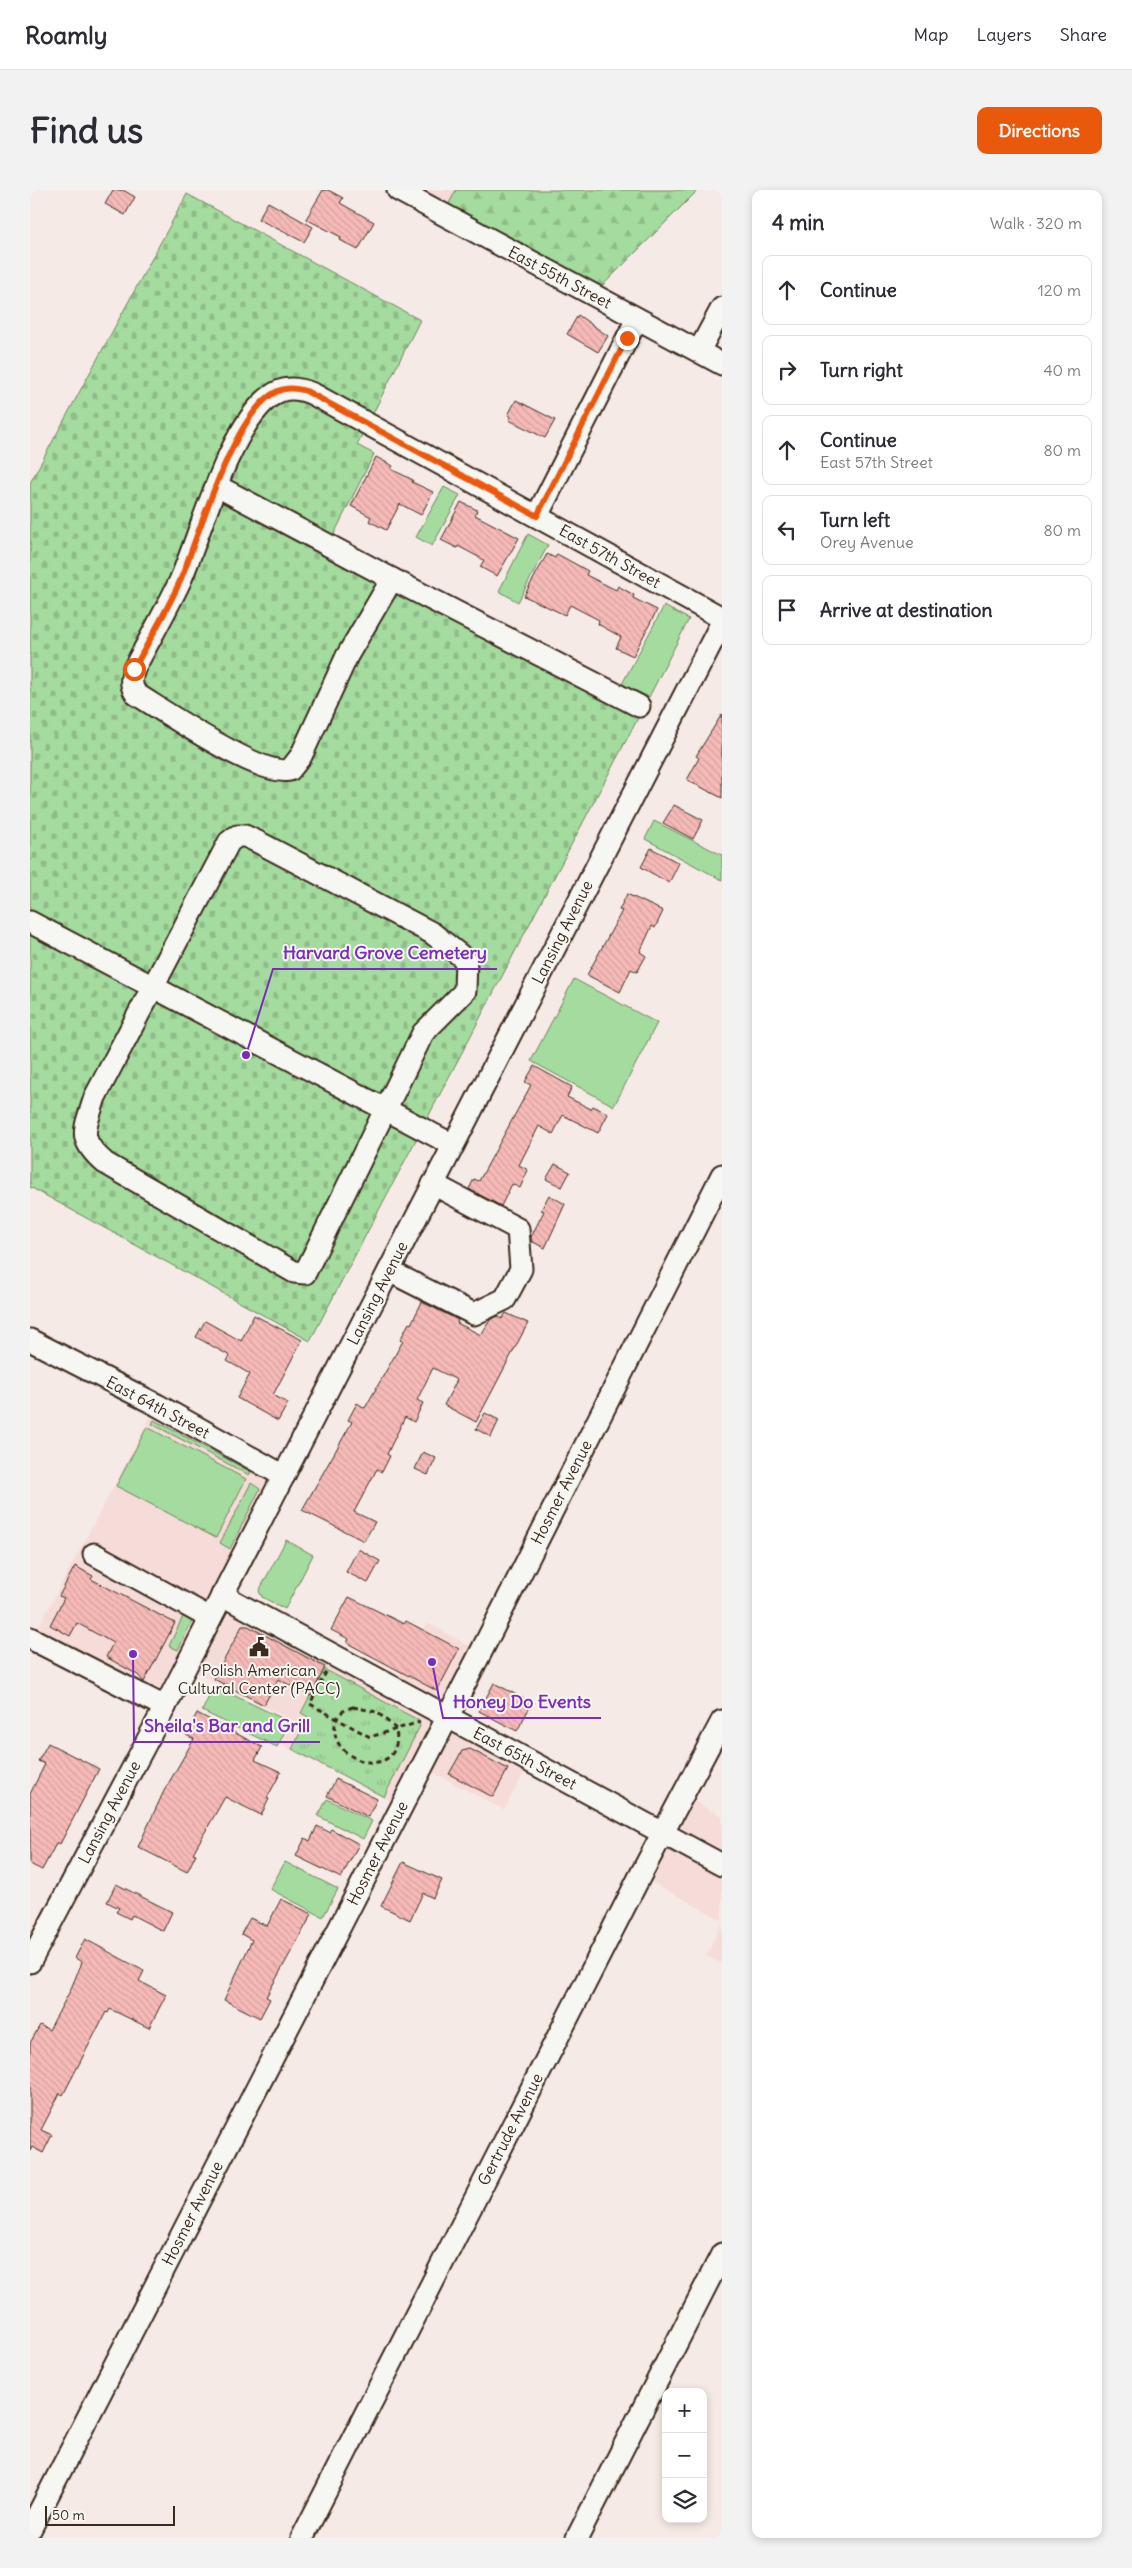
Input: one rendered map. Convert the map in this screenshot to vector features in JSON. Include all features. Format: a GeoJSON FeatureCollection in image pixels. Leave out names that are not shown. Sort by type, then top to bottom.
{"type":"FeatureCollection","features":[{"type":"Feature","properties":{"kind":"street","name":"East 55th Street"},"geometry":{"type":"LineString","coordinates":[[398,190],[722,364]]}},
{"type":"Feature","properties":{"kind":"street"},"geometry":{"type":"LineString","coordinates":[[699,351],[722,308]]}},
{"type":"Feature","properties":{"kind":"street"},"geometry":{"type":"LineString","coordinates":[[537,516],[637,319]]}},
{"type":"Feature","properties":{"kind":"street","name":"East 57th Street"},"geometry":{"type":"LineString","coordinates":[[392,579],[347,656],[296,765],[290,770],[277,772],[226,748],[136,694],[131,683],[134,669],[180,581],[217,486],[241,433],[259,407],[276,392],[291,388],[306,391],[366,422],[722,618]]}},
{"type":"Feature","properties":{"kind":"street"},"geometry":{"type":"LineString","coordinates":[[217,486],[392,579],[639,706]]}},
{"type":"Feature","properties":{"kind":"street","name":"Lansing Avenue"},"geometry":{"type":"LineString","coordinates":[[30,1962],[165,1707],[722,622]]}},
{"type":"Feature","properties":{"kind":"street"},"geometry":{"type":"LineString","coordinates":[[237,836],[245,836],[258,842],[432,933],[466,960],[465,991],[423,1033],[384,1110],[305,1273],[294,1272],[106,1163],[89,1149],[85,1128],[95,1097],[229,842],[237,836]]}},
{"type":"Feature","properties":{"kind":"street"},"geometry":{"type":"LineString","coordinates":[[30,922],[453,1145]]}},
{"type":"Feature","properties":{"kind":"street","name":"Hosmer Avenue"},"geometry":{"type":"LineString","coordinates":[[30,2530],[722,1175]]}},
{"type":"Feature","properties":{"kind":"street"},"geometry":{"type":"LineString","coordinates":[[389,1271],[474,1314],[505,1299],[521,1269],[518,1229],[433,1184]]}},
{"type":"Feature","properties":{"kind":"street","name":"East 64th Street"},"geometry":{"type":"LineString","coordinates":[[30,1340],[157,1405],[284,1476]]}},
{"type":"Feature","properties":{"kind":"street"},"geometry":{"type":"LineString","coordinates":[[94,1554],[210,1618]]}},
{"type":"Feature","properties":{"kind":"street","name":"East 65th Street"},"geometry":{"type":"LineString","coordinates":[[222,1594],[722,1865]]}},
{"type":"Feature","properties":{"kind":"street"},"geometry":{"type":"LineString","coordinates":[[30,1638],[165,1707]]}},
{"type":"Feature","properties":{"kind":"street","name":"Gertrude Avenue"},"geometry":{"type":"LineString","coordinates":[[302,2538],[640,1876],[722,1721]]}},
{"type":"Feature","properties":{"kind":"street"},"geometry":{"type":"LineString","coordinates":[[577,2538],[722,2254]]}},
{"type":"Feature","properties":{"kind":"path"},"geometry":{"type":"LineString","coordinates":[[329,1667],[310,1704],[370,1737],[424,1721]]}},
{"type":"Feature","properties":{"kind":"path"},"geometry":{"type":"LineString","coordinates":[[353,1707],[369,1708],[384,1716],[396,1729],[397,1744],[388,1758],[380,1762],[361,1761],[340,1747],[335,1734],[336,1718],[339,1714],[353,1707]]}},
{"type":"Feature","properties":{"kind":"shaded area"},"geometry":{"type":"Polygon","coordinates":[[[398,190],[456,190],[443,214],[398,190]]]}},
{"type":"Feature","properties":{"kind":"shaded area"},"geometry":{"type":"Polygon","coordinates":[[[157,1405],[284,1476],[223,1594],[393,1687],[427,1623],[481,1652],[447,1716],[531,1760],[504,1810],[421,1766],[401,1806],[281,1745],[293,1721],[185,1667],[165,1707],[32,1639],[157,1405]]]}},
{"type":"Feature","properties":{"kind":"shaded area"},"geometry":{"type":"Polygon","coordinates":[[[684,1796],[722,1816],[722,1920],[640,1876],[684,1796]]]}},
{"type":"Feature","properties":{"kind":"shaded area"},"geometry":{"type":"Polygon","coordinates":[[[722,1923],[722,1964],[706,1956],[722,1923]]]}},
{"type":"Feature","properties":{"kind":"green space"},"geometry":{"type":"Polygon","coordinates":[[[456,190],[698,190],[593,295],[443,215],[456,190]]]}},
{"type":"Feature","properties":{"kind":"green space"},"geometry":{"type":"Polygon","coordinates":[[[187,194],[420,320],[357,445],[374,454],[332,538],[648,699],[310,1341],[30,1187],[30,483],[187,194]]]}},
{"type":"Feature","properties":{"kind":"green space"},"geometry":{"type":"Polygon","coordinates":[[[444,487],[460,495],[432,546],[416,537],[444,487]]]}},
{"type":"Feature","properties":{"kind":"green space"},"geometry":{"type":"Polygon","coordinates":[[[528,534],[548,545],[518,602],[499,591],[528,534]]]}},
{"type":"Feature","properties":{"kind":"green space"},"geometry":{"type":"Polygon","coordinates":[[[664,606],[689,619],[649,697],[622,684],[664,606]]]}},
{"type":"Feature","properties":{"kind":"green space"},"geometry":{"type":"Polygon","coordinates":[[[654,821],[722,855],[722,880],[645,839],[654,821]]]}},
{"type":"Feature","properties":{"kind":"green space"},"geometry":{"type":"Polygon","coordinates":[[[574,979],[657,1023],[614,1106],[531,1061],[574,979]]]}},
{"type":"Feature","properties":{"kind":"green space"},"geometry":{"type":"Polygon","coordinates":[[[154,1420],[251,1472],[249,1475],[152,1424],[154,1420]]]}},
{"type":"Feature","properties":{"kind":"green space"},"geometry":{"type":"Polygon","coordinates":[[[147,1427],[246,1479],[216,1538],[116,1486],[147,1427]]]}},
{"type":"Feature","properties":{"kind":"green space"},"geometry":{"type":"Polygon","coordinates":[[[251,1483],[260,1489],[230,1549],[220,1543],[251,1483]]]}},
{"type":"Feature","properties":{"kind":"green space"},"geometry":{"type":"Polygon","coordinates":[[[286,1540],[313,1555],[285,1609],[262,1597],[259,1591],[286,1540]]]}},
{"type":"Feature","properties":{"kind":"green space"},"geometry":{"type":"Polygon","coordinates":[[[186,1610],[194,1617],[178,1650],[169,1646],[186,1610]]]}},
{"type":"Feature","properties":{"kind":"green space"},"geometry":{"type":"Polygon","coordinates":[[[324,1669],[418,1720],[420,1726],[384,1797],[292,1749],[308,1717],[301,1713],[324,1669]]]}},
{"type":"Feature","properties":{"kind":"green space"},"geometry":{"type":"Polygon","coordinates":[[[214,1686],[290,1722],[277,1747],[202,1711],[214,1686]]]}},
{"type":"Feature","properties":{"kind":"green space"},"geometry":{"type":"Polygon","coordinates":[[[327,1799],[372,1821],[363,1839],[318,1816],[327,1799]]]}},
{"type":"Feature","properties":{"kind":"green space"},"geometry":{"type":"Polygon","coordinates":[[[285,1862],[338,1889],[323,1917],[270,1889],[285,1862]]]}},
{"type":"Feature","properties":{"kind":"building"},"geometry":{"type":"Polygon","coordinates":[[[113,190],[123,190],[135,197],[125,215],[105,204],[113,190]]]}},
{"type":"Feature","properties":{"kind":"building"},"geometry":{"type":"Polygon","coordinates":[[[323,190],[328,190],[343,198],[340,203],[374,222],[358,250],[340,240],[341,237],[306,219],[323,190]]]}},
{"type":"Feature","properties":{"kind":"building"},"geometry":{"type":"Polygon","coordinates":[[[268,202],[313,227],[304,242],[258,219],[268,202]]]}},
{"type":"Feature","properties":{"kind":"building"},"geometry":{"type":"Polygon","coordinates":[[[578,315],[608,336],[598,352],[567,334],[578,315]]]}},
{"type":"Feature","properties":{"kind":"building"},"geometry":{"type":"Polygon","coordinates":[[[516,400],[555,420],[545,438],[509,420],[511,417],[508,415],[516,400]]]}},
{"type":"Feature","properties":{"kind":"building"},"geometry":{"type":"Polygon","coordinates":[[[376,457],[393,466],[391,469],[413,480],[412,482],[433,492],[421,515],[400,504],[386,530],[369,521],[371,517],[351,506],[376,457]]]}},
{"type":"Feature","properties":{"kind":"building"},"geometry":{"type":"Polygon","coordinates":[[[461,502],[477,510],[475,515],[519,538],[497,576],[480,567],[484,560],[458,546],[457,548],[441,540],[461,502]]]}},
{"type":"Feature","properties":{"kind":"building"},"geometry":{"type":"Polygon","coordinates":[[[547,554],[555,558],[557,554],[588,571],[586,575],[616,590],[618,586],[634,595],[633,598],[657,610],[633,656],[616,648],[621,637],[598,624],[599,620],[570,605],[565,615],[524,596],[547,554]]]}},
{"type":"Feature","properties":{"kind":"building"},"geometry":{"type":"Polygon","coordinates":[[[722,714],[722,798],[687,780],[699,758],[696,756],[722,714]]]}},
{"type":"Feature","properties":{"kind":"building"},"geometry":{"type":"Polygon","coordinates":[[[674,805],[703,820],[693,839],[663,823],[674,805]]]}},
{"type":"Feature","properties":{"kind":"building"},"geometry":{"type":"Polygon","coordinates":[[[651,848],[679,863],[669,883],[641,867],[651,848]]]}},
{"type":"Feature","properties":{"kind":"building"},"geometry":{"type":"Polygon","coordinates":[[[627,894],[663,911],[655,928],[652,926],[640,952],[646,956],[637,972],[631,969],[620,992],[587,975],[622,911],[619,910],[627,894]]]}},
{"type":"Feature","properties":{"kind":"building"},"geometry":{"type":"Polygon","coordinates":[[[534,1066],[572,1087],[567,1097],[591,1109],[593,1106],[608,1114],[598,1133],[563,1115],[553,1134],[539,1126],[519,1165],[528,1170],[520,1188],[512,1184],[501,1206],[469,1189],[474,1179],[479,1181],[531,1085],[525,1082],[534,1066]]]}},
{"type":"Feature","properties":{"kind":"building"},"geometry":{"type":"Polygon","coordinates":[[[555,1164],[570,1172],[562,1187],[546,1179],[555,1164]]]}},
{"type":"Feature","properties":{"kind":"building"},"geometry":{"type":"Polygon","coordinates":[[[549,1195],[565,1204],[545,1248],[531,1241],[531,1237],[544,1211],[541,1210],[549,1195]]]}},
{"type":"Feature","properties":{"kind":"building"},"geometry":{"type":"Polygon","coordinates":[[[422,1302],[458,1320],[457,1323],[481,1335],[490,1320],[498,1316],[502,1319],[506,1313],[528,1323],[476,1422],[444,1405],[457,1380],[433,1368],[417,1400],[423,1403],[414,1422],[405,1417],[387,1454],[390,1456],[382,1472],[377,1469],[354,1512],[375,1522],[364,1541],[302,1510],[352,1422],[348,1420],[357,1403],[365,1408],[403,1341],[400,1340],[409,1323],[411,1324],[422,1302]]]}},
{"type":"Feature","properties":{"kind":"building"},"geometry":{"type":"Polygon","coordinates":[[[254,1315],[302,1340],[273,1395],[288,1403],[278,1421],[237,1398],[250,1374],[227,1361],[230,1356],[196,1337],[205,1321],[241,1341],[254,1315]]]}},
{"type":"Feature","properties":{"kind":"building"},"geometry":{"type":"Polygon","coordinates":[[[485,1413],[499,1420],[491,1437],[476,1429],[485,1413]]]}},
{"type":"Feature","properties":{"kind":"building"},"geometry":{"type":"Polygon","coordinates":[[[423,1452],[436,1458],[428,1475],[415,1469],[423,1452]]]}},
{"type":"Feature","properties":{"kind":"building"},"geometry":{"type":"Polygon","coordinates":[[[358,1549],[380,1561],[368,1583],[346,1572],[358,1549]]]}},
{"type":"Feature","properties":{"kind":"building"},"geometry":{"type":"Polygon","coordinates":[[[75,1566],[93,1576],[91,1579],[175,1623],[144,1682],[138,1675],[106,1657],[113,1643],[77,1623],[70,1636],[50,1625],[64,1598],[59,1596],[75,1566]]]}},
{"type":"Feature","properties":{"kind":"building"},"geometry":{"type":"Polygon","coordinates":[[[349,1597],[404,1624],[406,1621],[459,1649],[437,1691],[347,1643],[349,1639],[331,1630],[349,1597]]]}},
{"type":"Feature","properties":{"kind":"building","name":"Polish American Cultural Center (PACC)"},"geometry":{"type":"Polygon","coordinates":[[[242,1626],[248,1626],[325,1667],[311,1696],[278,1679],[264,1705],[214,1679],[242,1626]]]}},
{"type":"Feature","properties":{"kind":"building"},"geometry":{"type":"Polygon","coordinates":[[[494,1683],[532,1703],[517,1731],[479,1711],[494,1683]]]}},
{"type":"Feature","properties":{"kind":"building"},"geometry":{"type":"Polygon","coordinates":[[[197,1713],[262,1747],[255,1760],[281,1772],[267,1798],[269,1799],[261,1815],[225,1797],[193,1853],[196,1854],[187,1872],[138,1847],[164,1791],[194,1739],[186,1735],[197,1713]]]}},
{"type":"Feature","properties":{"kind":"building"},"geometry":{"type":"Polygon","coordinates":[[[48,1743],[99,1769],[60,1844],[57,1842],[42,1870],[30,1864],[30,1794],[45,1764],[38,1761],[48,1743]]]}},
{"type":"Feature","properties":{"kind":"building"},"geometry":{"type":"Polygon","coordinates":[[[470,1749],[508,1769],[493,1797],[449,1774],[462,1751],[470,1749]]]}},
{"type":"Feature","properties":{"kind":"building"},"geometry":{"type":"Polygon","coordinates":[[[336,1779],[377,1799],[368,1817],[327,1796],[336,1779]]]}},
{"type":"Feature","properties":{"kind":"building"},"geometry":{"type":"Polygon","coordinates":[[[317,1826],[329,1832],[331,1829],[359,1844],[341,1878],[296,1856],[305,1838],[310,1841],[317,1826]]]}},
{"type":"Feature","properties":{"kind":"building"},"geometry":{"type":"Polygon","coordinates":[[[403,1862],[442,1880],[433,1898],[423,1893],[410,1920],[381,1906],[403,1862]]]}},
{"type":"Feature","properties":{"kind":"building"},"geometry":{"type":"Polygon","coordinates":[[[116,1884],[172,1912],[163,1931],[132,1915],[130,1919],[116,1912],[119,1908],[107,1902],[116,1884]]]}},
{"type":"Feature","properties":{"kind":"building"},"geometry":{"type":"Polygon","coordinates":[[[281,1899],[312,1914],[266,1997],[270,1999],[260,2018],[224,2000],[252,1940],[241,1934],[250,1918],[267,1926],[281,1899]]]}},
{"type":"Feature","properties":{"kind":"building"},"geometry":{"type":"Polygon","coordinates":[[[85,1939],[144,1971],[139,1981],[166,1995],[149,2028],[110,2009],[108,2013],[106,2012],[63,2095],[60,2093],[41,2130],[52,2135],[43,2153],[32,2147],[30,2151],[30,2043],[40,2025],[49,2030],[70,1991],[82,1962],[75,1958],[85,1939]]]}},
{"type":"Feature","properties":{"kind":"place","name":"Harvard Grove Cemetery"},"geometry":{"type":"Point","coordinates":[246,1055]}},
{"type":"Feature","properties":{"kind":"place","name":"Polish American Cultural Center (PACC)"},"geometry":{"type":"Point","coordinates":[259,1647]}},
{"type":"Feature","properties":{"kind":"place","name":"Sheila's Bar and Grill"},"geometry":{"type":"Point","coordinates":[133,1654]}},
{"type":"Feature","properties":{"kind":"place","name":"Honey Do Events"},"geometry":{"type":"Point","coordinates":[432,1662]}},
{"type":"Feature","properties":{"kind":"route"},"geometry":{"type":"LineString","coordinates":[[134,669],[180,581],[231,452],[241,433],[259,407],[276,392],[291,388],[313,394],[537,516],[627,338]]}}]}
